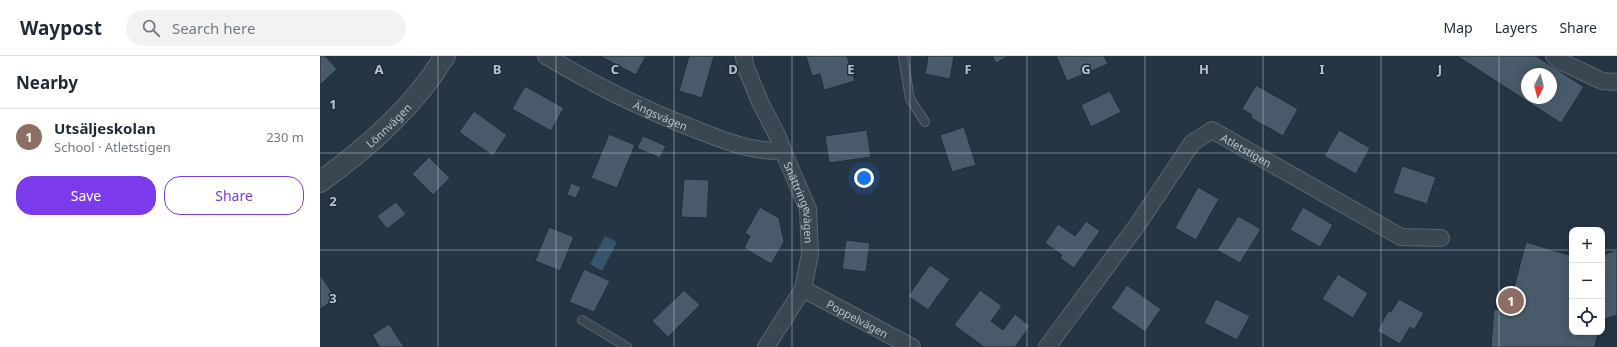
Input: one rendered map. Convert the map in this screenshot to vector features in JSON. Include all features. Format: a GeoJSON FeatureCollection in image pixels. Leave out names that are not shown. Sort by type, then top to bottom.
{"type":"FeatureCollection","features":[{"type":"Feature","properties":{"kind":"street","name":"Lönnvägen"},"geometry":{"type":"LineString","coordinates":[[320,182],[398,117],[420,91],[445,56]]}},
{"type":"Feature","properties":{"kind":"street","name":"Ängsvägen"},"geometry":{"type":"LineString","coordinates":[[546,56],[624,98],[680,124],[750,149],[767,152],[783,151]]}},
{"type":"Feature","properties":{"kind":"street","name":"Snättringevägen"},"geometry":{"type":"LineString","coordinates":[[744,56],[745,65],[760,102],[778,135],[783,151],[808,209],[810,254],[803,289],[766,347]]}},
{"type":"Feature","properties":{"kind":"street"},"geometry":{"type":"LineString","coordinates":[[1554,56],[1602,81],[1617,82]]}},
{"type":"Feature","properties":{"kind":"street","name":"Atletstigen"},"geometry":{"type":"LineString","coordinates":[[1047,347],[1138,224],[1192,144],[1212,130],[1401,237],[1441,238]]}},
{"type":"Feature","properties":{"kind":"street","name":"Poppelvägen"},"geometry":{"type":"LineString","coordinates":[[803,289],[912,347]]}},
{"type":"Feature","properties":{"kind":"lane"},"geometry":{"type":"LineString","coordinates":[[903,56],[910,99],[925,122]]}},
{"type":"Feature","properties":{"kind":"lane"},"geometry":{"type":"LineString","coordinates":[[582,320],[627,347]]}},
{"type":"Feature","properties":{"kind":"water"},"geometry":{"type":"Polygon","coordinates":[[[605,236],[617,242],[602,271],[590,264],[605,236]]]}},
{"type":"Feature","properties":{"kind":"building"},"geometry":{"type":"Polygon","coordinates":[[[320,56],[325,56],[337,69],[320,85],[320,56]]]}},
{"type":"Feature","properties":{"kind":"building"},"geometry":{"type":"Polygon","coordinates":[[[600,56],[646,56],[636,75],[600,56]]]}},
{"type":"Feature","properties":{"kind":"building"},"geometry":{"type":"Polygon","coordinates":[[[689,56],[714,56],[702,98],[679,91],[689,56]]]}},
{"type":"Feature","properties":{"kind":"building"},"geometry":{"type":"Polygon","coordinates":[[[806,56],[847,56],[855,81],[824,90],[820,74],[812,76],[806,56]]]}},
{"type":"Feature","properties":{"kind":"building"},"geometry":{"type":"Polygon","coordinates":[[[928,56],[954,56],[950,79],[925,74],[928,56]]]}},
{"type":"Feature","properties":{"kind":"building"},"geometry":{"type":"Polygon","coordinates":[[[992,56],[1009,56],[996,63],[992,56]]]}},
{"type":"Feature","properties":{"kind":"building"},"geometry":{"type":"Polygon","coordinates":[[[1056,56],[1104,56],[1108,64],[1067,81],[1056,56]]]}},
{"type":"Feature","properties":{"kind":"building"},"geometry":{"type":"Polygon","coordinates":[[[1457,56],[1536,56],[1555,68],[1521,68],[1521,97],[1457,56]]]}},
{"type":"Feature","properties":{"kind":"building"},"geometry":{"type":"Polygon","coordinates":[[[1557,70],[1584,87],[1561,123],[1532,104],[1557,104],[1557,70]]]}},
{"type":"Feature","properties":{"kind":"building"},"geometry":{"type":"Polygon","coordinates":[[[1256,85],[1298,109],[1283,136],[1251,118],[1252,115],[1242,109],[1256,85]]]}},
{"type":"Feature","properties":{"kind":"building"},"geometry":{"type":"Polygon","coordinates":[[[525,86],[564,108],[551,131],[512,109],[525,86]]]}},
{"type":"Feature","properties":{"kind":"building"},"geometry":{"type":"Polygon","coordinates":[[[1110,91],[1121,112],[1091,127],[1081,105],[1110,91]]]}},
{"type":"Feature","properties":{"kind":"building"},"geometry":{"type":"Polygon","coordinates":[[[474,111],[507,135],[493,156],[459,132],[474,111]]]}},
{"type":"Feature","properties":{"kind":"building"},"geometry":{"type":"Polygon","coordinates":[[[964,127],[976,165],[952,172],[940,135],[964,127]]]}},
{"type":"Feature","properties":{"kind":"building"},"geometry":{"type":"Polygon","coordinates":[[[867,130],[871,157],[829,163],[825,136],[867,130]]]}},
{"type":"Feature","properties":{"kind":"building"},"geometry":{"type":"Polygon","coordinates":[[[1339,130],[1370,148],[1356,174],[1324,156],[1339,130]]]}},
{"type":"Feature","properties":{"kind":"building"},"geometry":{"type":"Polygon","coordinates":[[[609,134],[635,145],[617,188],[591,178],[609,134]]]}},
{"type":"Feature","properties":{"kind":"building"},"geometry":{"type":"Polygon","coordinates":[[[643,136],[666,146],[660,158],[637,148],[643,136]]]}},
{"type":"Feature","properties":{"kind":"building"},"geometry":{"type":"Polygon","coordinates":[[[429,157],[450,178],[433,195],[412,174],[429,157]]]}},
{"type":"Feature","properties":{"kind":"building"},"geometry":{"type":"Polygon","coordinates":[[[1402,166],[1436,177],[1427,204],[1393,193],[1402,166]]]}},
{"type":"Feature","properties":{"kind":"building"},"geometry":{"type":"Polygon","coordinates":[[[684,179],[709,180],[707,218],[681,217],[684,179]]]}},
{"type":"Feature","properties":{"kind":"building"},"geometry":{"type":"Polygon","coordinates":[[[571,183],[581,187],[576,198],[567,195],[571,183]]]}},
{"type":"Feature","properties":{"kind":"building"},"geometry":{"type":"Polygon","coordinates":[[[1198,187],[1219,199],[1196,240],[1175,228],[1198,187]]]}},
{"type":"Feature","properties":{"kind":"building"},"geometry":{"type":"Polygon","coordinates":[[[396,202],[406,214],[387,229],[377,216],[396,202]]]}},
{"type":"Feature","properties":{"kind":"building"},"geometry":{"type":"Polygon","coordinates":[[[760,207],[779,218],[784,242],[771,264],[744,248],[750,236],[745,233],[760,207]]]}},
{"type":"Feature","properties":{"kind":"building"},"geometry":{"type":"Polygon","coordinates":[[[1303,207],[1333,225],[1320,247],[1290,230],[1303,207]]]}},
{"type":"Feature","properties":{"kind":"building"},"geometry":{"type":"Polygon","coordinates":[[[1238,216],[1261,229],[1240,263],[1217,250],[1238,216]]]}},
{"type":"Feature","properties":{"kind":"building"},"geometry":{"type":"Polygon","coordinates":[[[1086,221],[1100,231],[1074,268],[1060,258],[1062,255],[1045,243],[1058,224],[1075,236],[1086,221]]]}},
{"type":"Feature","properties":{"kind":"building"},"geometry":{"type":"Polygon","coordinates":[[[549,227],[574,237],[560,271],[535,261],[549,227]]]}},
{"type":"Feature","properties":{"kind":"building"},"geometry":{"type":"Polygon","coordinates":[[[846,240],[870,243],[866,272],[842,269],[846,240]]]}},
{"type":"Feature","properties":{"kind":"building"},"geometry":{"type":"Polygon","coordinates":[[[1526,242],[1569,255],[1569,335],[1597,335],[1595,347],[1491,347],[1494,309],[1508,310],[1526,242]]]}},
{"type":"Feature","properties":{"kind":"building"},"geometry":{"type":"Polygon","coordinates":[[[1617,250],[1617,315],[1605,319],[1605,263],[1605,254],[1617,250]]]}},
{"type":"Feature","properties":{"kind":"building"},"geometry":{"type":"Polygon","coordinates":[[[930,265],[950,279],[928,310],[908,296],[930,265]]]}},
{"type":"Feature","properties":{"kind":"building"},"geometry":{"type":"Polygon","coordinates":[[[584,269],[610,281],[594,312],[569,302],[584,269]]]}},
{"type":"Feature","properties":{"kind":"building"},"geometry":{"type":"Polygon","coordinates":[[[320,274],[336,299],[320,309],[320,274]]]}},
{"type":"Feature","properties":{"kind":"building"},"geometry":{"type":"Polygon","coordinates":[[[1338,274],[1368,293],[1353,318],[1322,299],[1338,274]]]}},
{"type":"Feature","properties":{"kind":"building"},"geometry":{"type":"Polygon","coordinates":[[[1127,285],[1161,309],[1145,332],[1111,308],[1127,285]]]}},
{"type":"Feature","properties":{"kind":"building"},"geometry":{"type":"Polygon","coordinates":[[[684,290],[700,305],[668,337],[652,321],[684,290]]]}},
{"type":"Feature","properties":{"kind":"building"},"geometry":{"type":"Polygon","coordinates":[[[980,290],[1002,306],[991,321],[1003,330],[1015,314],[1030,326],[1015,347],[984,347],[954,325],[980,290]]]}},
{"type":"Feature","properties":{"kind":"building"},"geometry":{"type":"Polygon","coordinates":[[[1216,299],[1250,316],[1237,340],[1204,323],[1216,299]]]}},
{"type":"Feature","properties":{"kind":"building"},"geometry":{"type":"Polygon","coordinates":[[[1399,299],[1424,313],[1414,330],[1410,327],[1400,344],[1377,331],[1389,310],[1391,312],[1399,299]]]}},
{"type":"Feature","properties":{"kind":"building"},"geometry":{"type":"Polygon","coordinates":[[[389,324],[404,347],[380,347],[372,335],[389,324]]]}},
{"type":"Feature","properties":{"kind":"place","name":"Utsäljeskolan"},"geometry":{"type":"Point","coordinates":[1511,301]}}]}
